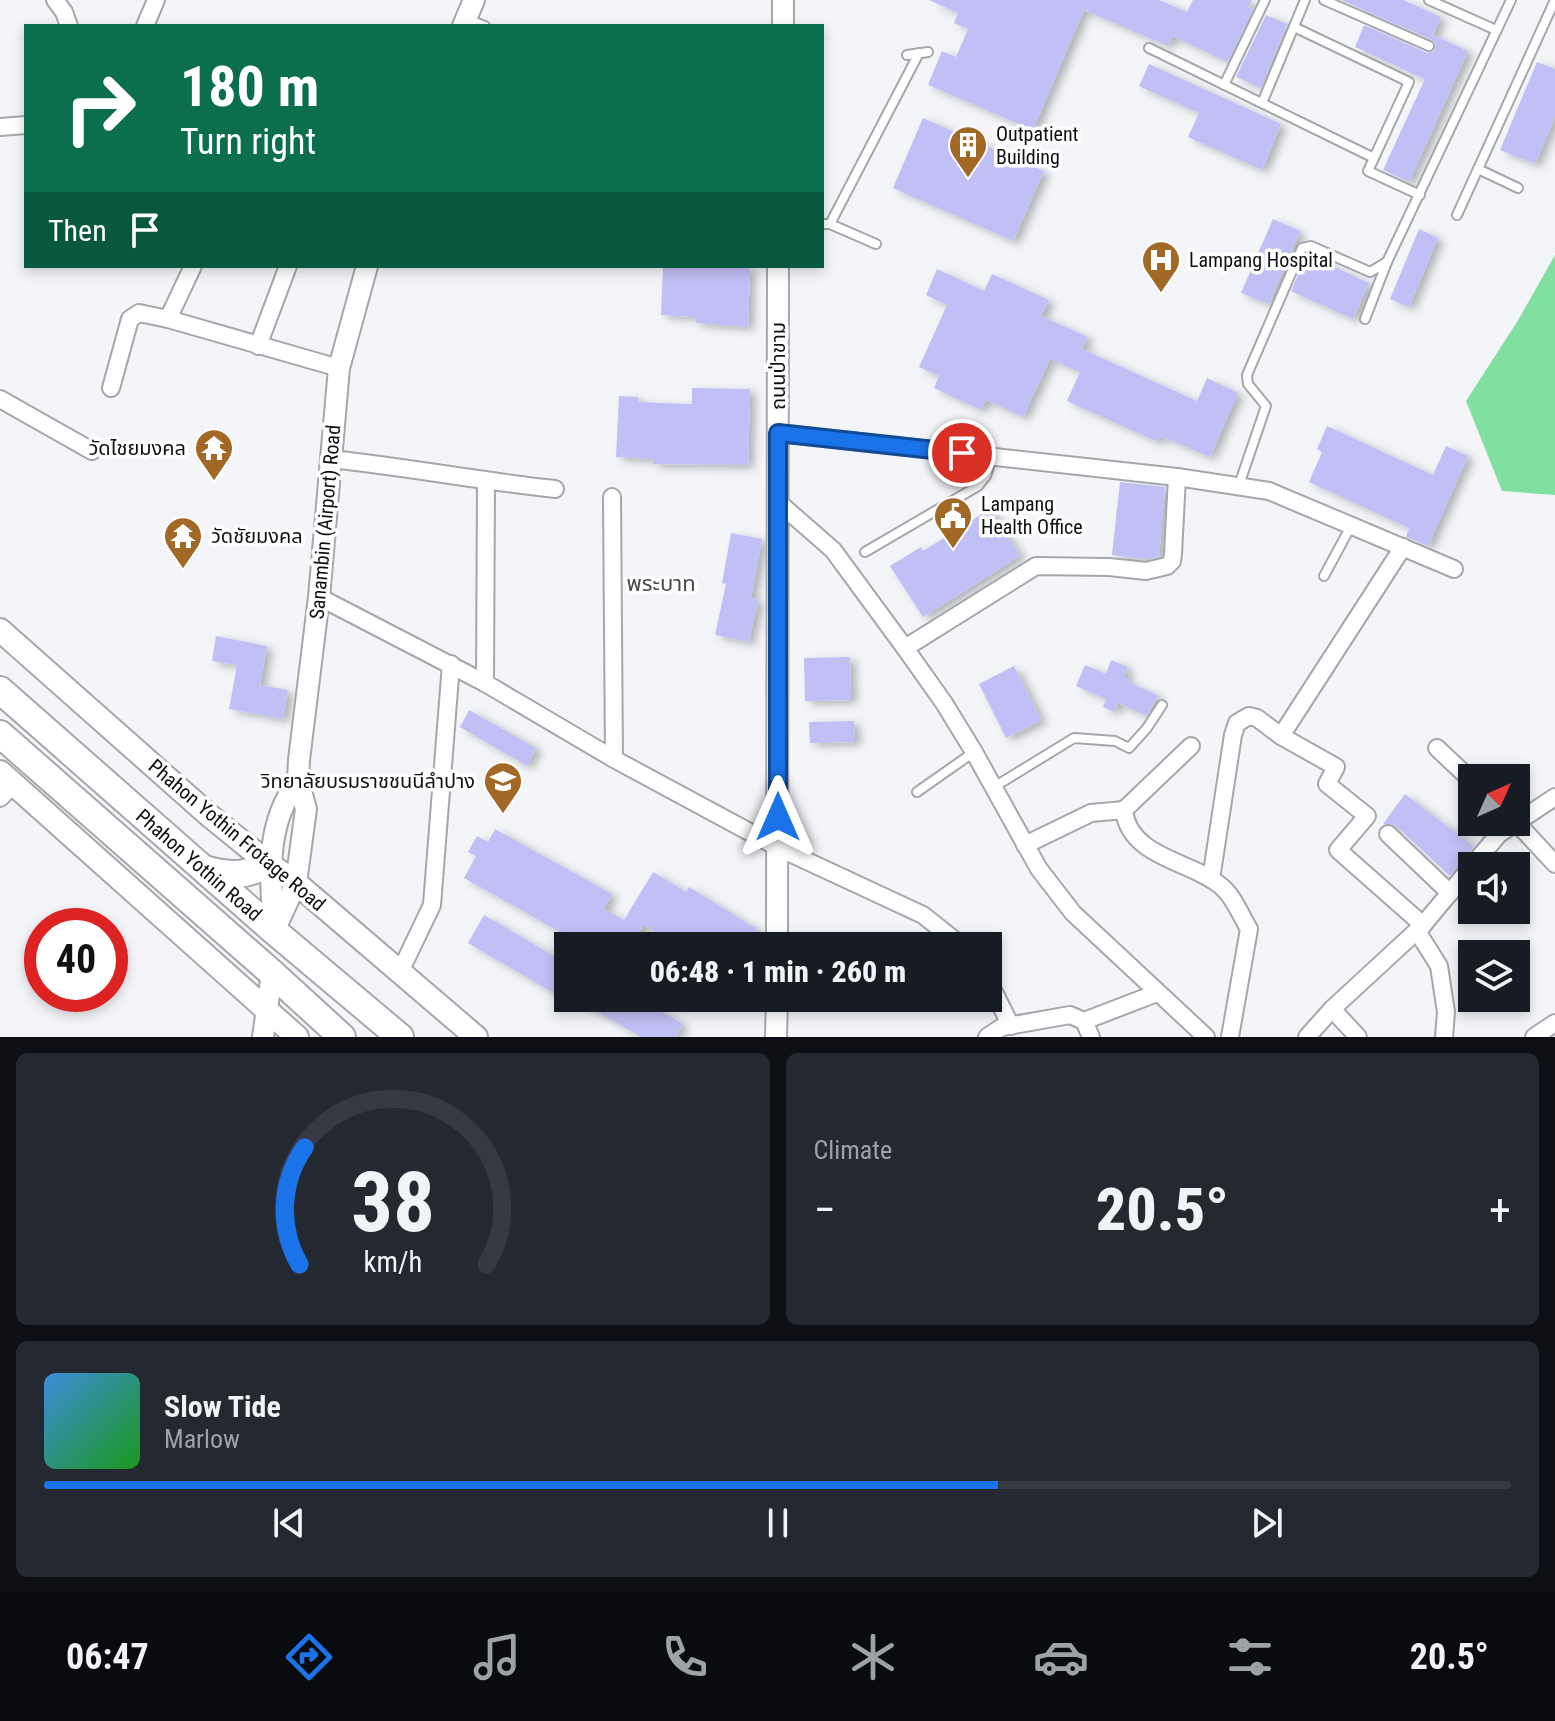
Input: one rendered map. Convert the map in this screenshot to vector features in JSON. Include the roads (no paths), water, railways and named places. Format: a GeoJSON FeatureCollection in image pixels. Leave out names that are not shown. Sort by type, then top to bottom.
{"type":"FeatureCollection","features":[{"type":"Feature","properties":{"kind":"highway","name":"Phahon Yothin Road"},"geometry":{"type":"LineString","coordinates":[[0,690],[274,931],[400,1037]]}},
{"type":"Feature","properties":{"kind":"highway","name":"Phahon Yothin Road"},"geometry":{"type":"LineString","coordinates":[[0,734],[342,1037]]}},
{"type":"Feature","properties":{"kind":"highway"},"geometry":{"type":"LineString","coordinates":[[204,869],[232,876],[269,864]]}},
{"type":"Feature","properties":{"kind":"highway"},"geometry":{"type":"LineString","coordinates":[[272,973],[274,931]]}},
{"type":"Feature","properties":{"kind":"main road","name":"Phahon Yothin Frotage Road"},"geometry":{"type":"LineString","coordinates":[[0,630],[269,864],[296,883],[476,1037]]}},
{"type":"Feature","properties":{"kind":"main road"},"geometry":{"type":"LineString","coordinates":[[5,785],[297,1037]]}},
{"type":"Feature","properties":{"kind":"street"},"geometry":{"type":"LineString","coordinates":[[55,0],[68,24]]}},
{"type":"Feature","properties":{"kind":"street"},"geometry":{"type":"LineString","coordinates":[[146,24],[156,0]]}},
{"type":"Feature","properties":{"kind":"street"},"geometry":{"type":"LineString","coordinates":[[783,0],[783,24]]}},
{"type":"Feature","properties":{"kind":"street"},"geometry":{"type":"LineString","coordinates":[[0,127],[24,125]]}},
{"type":"Feature","properties":{"kind":"street"},"geometry":{"type":"LineString","coordinates":[[168,319],[192,268]]}},
{"type":"Feature","properties":{"kind":"street"},"geometry":{"type":"LineString","coordinates":[[258,346],[287,268]]}},
{"type":"Feature","properties":{"kind":"street","name":"Sanambin (Airport) Road"},"geometry":{"type":"LineString","coordinates":[[274,931],[296,883],[306,809],[298,781],[319,597],[339,368],[366,268]]}},
{"type":"Feature","properties":{"kind":"street","name":"ถนนป่าขาม"},"geometry":{"type":"LineString","coordinates":[[777,932],[778,268]]}},
{"type":"Feature","properties":{"kind":"street"},"geometry":{"type":"LineString","coordinates":[[111,388],[130,319],[139,313],[339,368]]}},
{"type":"Feature","properties":{"kind":"street"},"geometry":{"type":"LineString","coordinates":[[0,399],[92,451]]}},
{"type":"Feature","properties":{"kind":"street"},"geometry":{"type":"LineString","coordinates":[[778,433],[1177,477],[1269,491],[1454,569]]}},
{"type":"Feature","properties":{"kind":"street"},"geometry":{"type":"LineString","coordinates":[[331,459],[555,489]]}},
{"type":"Feature","properties":{"kind":"street"},"geometry":{"type":"LineString","coordinates":[[905,648],[1036,566],[1146,571],[1167,566],[1173,554],[1177,477]]}},
{"type":"Feature","properties":{"kind":"street"},"geometry":{"type":"LineString","coordinates":[[485,683],[486,482]]}},
{"type":"Feature","properties":{"kind":"street"},"geometry":{"type":"LineString","coordinates":[[612,497],[614,759]]}},
{"type":"Feature","properties":{"kind":"street"},"geometry":{"type":"LineString","coordinates":[[778,502],[833,550],[905,648],[974,752],[1039,869],[1073,913],[1206,1037]]}},
{"type":"Feature","properties":{"kind":"street"},"geometry":{"type":"LineString","coordinates":[[1281,736],[1403,547]]}},
{"type":"Feature","properties":{"kind":"street"},"geometry":{"type":"LineString","coordinates":[[319,597],[451,664],[614,759],[779,848],[923,915],[944,932]]}},
{"type":"Feature","properties":{"kind":"street"},"geometry":{"type":"LineString","coordinates":[[399,974],[432,905],[451,664]]}},
{"type":"Feature","properties":{"kind":"street"},"geometry":{"type":"LineString","coordinates":[[1211,879],[1237,723],[1249,716],[1257,718],[1281,736],[1336,767],[1327,784],[1367,816],[1338,850],[1420,928],[1439,966],[1446,1012],[1444,1037]]}},
{"type":"Feature","properties":{"kind":"street"},"geometry":{"type":"LineString","coordinates":[[1025,845],[1091,813],[1124,810],[1191,746]]}},
{"type":"Feature","properties":{"kind":"street"},"geometry":{"type":"LineString","coordinates":[[1437,748],[1458,768]]}},
{"type":"Feature","properties":{"kind":"street","name":"Sanambin (Airport) Road"},"geometry":{"type":"LineString","coordinates":[[274,931],[269,864],[283,800],[298,781]]}},
{"type":"Feature","properties":{"kind":"street"},"geometry":{"type":"LineString","coordinates":[[1530,813],[1555,797]]}},
{"type":"Feature","properties":{"kind":"street"},"geometry":{"type":"LineString","coordinates":[[1124,810],[1127,826],[1152,852],[1211,879],[1225,890],[1249,929],[1230,1037]]}},
{"type":"Feature","properties":{"kind":"street"},"geometry":{"type":"LineString","coordinates":[[1388,834],[1450,893]]}},
{"type":"Feature","properties":{"kind":"street"},"geometry":{"type":"LineString","coordinates":[[1484,852],[1497,836]]}},
{"type":"Feature","properties":{"kind":"street"},"geometry":{"type":"LineString","coordinates":[[1529,836],[1555,864]]}},
{"type":"Feature","properties":{"kind":"street"},"geometry":{"type":"LineString","coordinates":[[1307,1037],[1332,1009],[1420,928],[1458,883]]}},
{"type":"Feature","properties":{"kind":"street"},"geometry":{"type":"LineString","coordinates":[[263,1037],[272,973]]}},
{"type":"Feature","properties":{"kind":"street"},"geometry":{"type":"LineString","coordinates":[[987,1037],[1002,1027],[1070,1015],[1087,1029],[1157,993]]}},
{"type":"Feature","properties":{"kind":"street"},"geometry":{"type":"LineString","coordinates":[[1002,1008],[1011,1026]]}},
{"type":"Feature","properties":{"kind":"street"},"geometry":{"type":"LineString","coordinates":[[1332,1009],[1358,1037]]}},
{"type":"Feature","properties":{"kind":"street"},"geometry":{"type":"LineString","coordinates":[[776,1037],[777,1012]]}},
{"type":"Feature","properties":{"kind":"street"},"geometry":{"type":"LineString","coordinates":[[1534,1037],[1555,1023]]}},
{"type":"Feature","properties":{"kind":"lane"},"geometry":{"type":"LineString","coordinates":[[1224,85],[1265,0]]}},
{"type":"Feature","properties":{"kind":"lane"},"geometry":{"type":"LineString","coordinates":[[1262,103],[1305,0]]}},
{"type":"Feature","properties":{"kind":"lane"},"geometry":{"type":"LineString","coordinates":[[1324,0],[1429,46]]}},
{"type":"Feature","properties":{"kind":"lane"},"geometry":{"type":"LineString","coordinates":[[1429,0],[1496,30]]}},
{"type":"Feature","properties":{"kind":"lane"},"geometry":{"type":"LineString","coordinates":[[1365,319],[1387,262],[1511,0]]}},
{"type":"Feature","properties":{"kind":"lane"},"geometry":{"type":"LineString","coordinates":[[1457,215],[1555,0]]}},
{"type":"Feature","properties":{"kind":"lane"},"geometry":{"type":"LineString","coordinates":[[1294,27],[1409,82],[1368,171],[1420,195]]}},
{"type":"Feature","properties":{"kind":"lane"},"geometry":{"type":"LineString","coordinates":[[1149,48],[1374,158]]}},
{"type":"Feature","properties":{"kind":"lane"},"geometry":{"type":"LineString","coordinates":[[876,244],[826,224],[923,52],[907,55]]}},
{"type":"Feature","properties":{"kind":"lane"},"geometry":{"type":"LineString","coordinates":[[1478,169],[1518,188]]}},
{"type":"Feature","properties":{"kind":"lane"},"geometry":{"type":"LineString","coordinates":[[1239,485],[1266,406],[1248,384],[1247,375],[1302,248],[1311,246],[1370,272],[1387,262]]}},
{"type":"Feature","properties":{"kind":"lane"},"geometry":{"type":"LineString","coordinates":[[865,552],[978,486],[986,476],[993,456]]}},
{"type":"Feature","properties":{"kind":"lane"},"geometry":{"type":"LineString","coordinates":[[1324,576],[1351,526]]}},
{"type":"Feature","properties":{"kind":"lane"},"geometry":{"type":"LineString","coordinates":[[994,787],[1078,737],[1115,741],[1129,748],[1162,705]]}},
{"type":"Feature","properties":{"kind":"lane"},"geometry":{"type":"LineString","coordinates":[[917,792],[974,752]]}},
{"type":"Feature","properties":{"kind":"place","name":"Outpatient Building"},"geometry":{"type":"Point","coordinates":[968,179]}},
{"type":"Feature","properties":{"kind":"place","name":"Lampang Hospital"},"geometry":{"type":"Point","coordinates":[1161,294]}},
{"type":"Feature","properties":{"kind":"place","name":"วัดไชยมงคล"},"geometry":{"type":"Point","coordinates":[214,482]}},
{"type":"Feature","properties":{"kind":"place","name":"Lampang Health Office"},"geometry":{"type":"Point","coordinates":[953,550]}},
{"type":"Feature","properties":{"kind":"place","name":"วัดชัยมงคล"},"geometry":{"type":"Point","coordinates":[183,570]}},
{"type":"Feature","properties":{"kind":"place","name":"วิทยาลัยบรมราชชนนีลำปาง"},"geometry":{"type":"Point","coordinates":[503,815]}},
{"type":"Feature","properties":{"kind":"district","name":"พระบาท"},"geometry":{"type":"Point","coordinates":[661,583]}}]}
